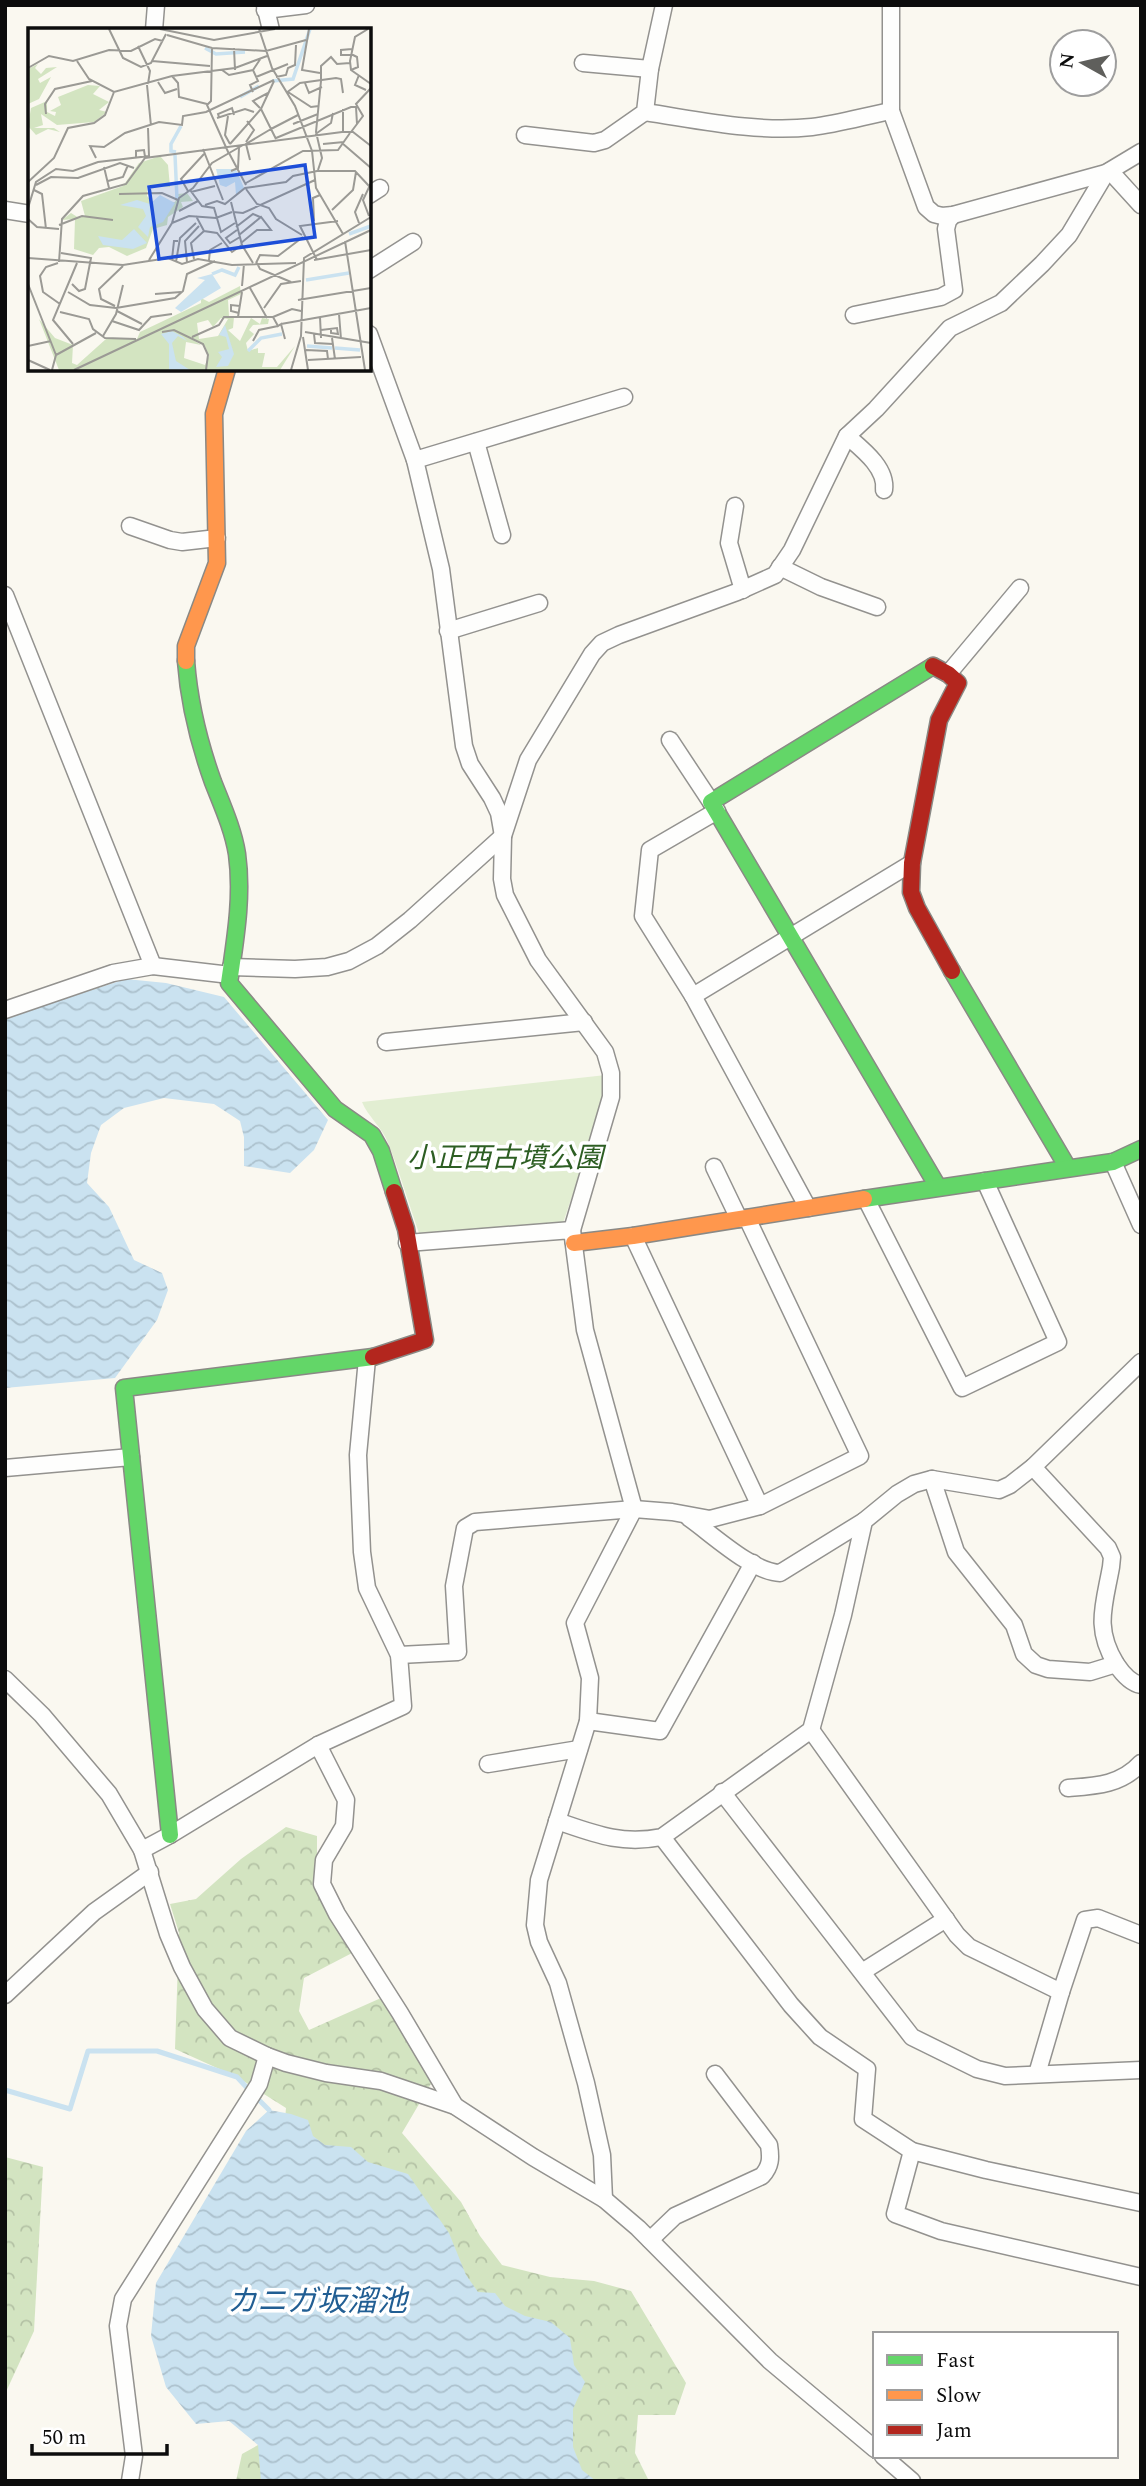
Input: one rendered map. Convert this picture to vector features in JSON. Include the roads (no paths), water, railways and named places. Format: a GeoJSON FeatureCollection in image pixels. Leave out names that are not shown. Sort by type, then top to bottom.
{"type":"FeatureCollection","features":[{"type":"Feature","properties":{"kind":"street"},"geometry":{"type":"LineString","coordinates":[[154,28],[156,5]]}},
{"type":"Feature","properties":{"kind":"street"},"geometry":{"type":"LineString","coordinates":[[270,28],[265,7],[306,5]]}},
{"type":"Feature","properties":{"kind":"street"},"geometry":{"type":"LineString","coordinates":[[645,112],[650,69],[664,5]]}},
{"type":"Feature","properties":{"kind":"street"},"geometry":{"type":"LineString","coordinates":[[891,5],[891,111],[926,207],[934,214],[953,215],[1108,172],[1141,152]]}},
{"type":"Feature","properties":{"kind":"street"},"geometry":{"type":"LineString","coordinates":[[583,62],[650,69]]}},
{"type":"Feature","properties":{"kind":"street"},"geometry":{"type":"LineString","coordinates":[[525,135],[594,143],[605,140],[645,112],[741,127],[795,128],[891,111]]}},
{"type":"Feature","properties":{"kind":"street"},"geometry":{"type":"LineString","coordinates":[[1108,172],[1141,205]]}},
{"type":"Feature","properties":{"kind":"street"},"geometry":{"type":"LineString","coordinates":[[5,1010],[113,973],[153,966],[231,971],[327,967],[349,961],[377,946],[410,920],[502,836],[528,760],[592,654],[602,643],[743,590],[775,575],[792,550],[847,436],[876,409],[950,328],[1001,303],[1042,264],[1069,235],[1108,172]]}},
{"type":"Feature","properties":{"kind":"street"},"geometry":{"type":"LineString","coordinates":[[5,210],[28,214]]}},
{"type":"Feature","properties":{"kind":"street"},"geometry":{"type":"LineString","coordinates":[[854,315],[941,297],[954,290],[946,229],[953,215]]}},
{"type":"Feature","properties":{"kind":"street"},"geometry":{"type":"LineString","coordinates":[[371,269],[413,242]]}},
{"type":"Feature","properties":{"kind":"street"},"geometry":{"type":"LineString","coordinates":[[371,339],[415,460],[441,569],[464,746],[470,764],[492,797],[499,813],[505,895],[538,960],[605,1052],[611,1073],[611,1097],[573,1237],[585,1330],[634,1509],[575,1622],[590,1678],[588,1721],[539,1880],[535,1925],[539,1942],[558,1983],[586,2083],[602,2155],[604,2199]]}},
{"type":"Feature","properties":{"kind":"street"},"geometry":{"type":"LineString","coordinates":[[170,1835],[124,1388],[367,1359],[425,1340],[406,1229],[381,1151],[372,1135],[335,1109],[229,983],[238,899],[238,856],[232,830],[209,770],[186,682],[185,661],[186,646],[217,563],[214,414],[226,371]]}},
{"type":"Feature","properties":{"kind":"street"},"geometry":{"type":"LineString","coordinates":[[415,460],[624,397]]}},
{"type":"Feature","properties":{"kind":"street"},"geometry":{"type":"LineString","coordinates":[[847,436],[871,458],[882,476],[884,490]]}},
{"type":"Feature","properties":{"kind":"street"},"geometry":{"type":"LineString","coordinates":[[476,442],[502,535]]}},
{"type":"Feature","properties":{"kind":"street"},"geometry":{"type":"LineString","coordinates":[[735,506],[729,543],[743,590]]}},
{"type":"Feature","properties":{"kind":"street"},"geometry":{"type":"LineString","coordinates":[[130,526],[182,542],[217,538]]}},
{"type":"Feature","properties":{"kind":"street"},"geometry":{"type":"LineString","coordinates":[[780,567],[821,587],[877,607]]}},
{"type":"Feature","properties":{"kind":"street"},"geometry":{"type":"LineString","coordinates":[[948,674],[1020,587]]}},
{"type":"Feature","properties":{"kind":"street"},"geometry":{"type":"LineString","coordinates":[[5,595],[153,966]]}},
{"type":"Feature","properties":{"kind":"street"},"geometry":{"type":"LineString","coordinates":[[448,631],[539,603]]}},
{"type":"Feature","properties":{"kind":"street"},"geometry":{"type":"LineString","coordinates":[[808,1208],[693,996],[643,916],[650,850],[933,666],[958,683],[939,720],[912,863],[911,892],[917,908],[962,989],[1068,1168]]}},
{"type":"Feature","properties":{"kind":"street"},"geometry":{"type":"LineString","coordinates":[[670,740],[792,936],[938,1187]]}},
{"type":"Feature","properties":{"kind":"street"},"geometry":{"type":"LineString","coordinates":[[693,996],[912,863]]}},
{"type":"Feature","properties":{"kind":"street"},"geometry":{"type":"LineString","coordinates":[[386,1042],[583,1022]]}},
{"type":"Feature","properties":{"kind":"street"},"geometry":{"type":"LineString","coordinates":[[407,1243],[633,1236],[1113,1162],[1141,1149]]}},
{"type":"Feature","properties":{"kind":"street"},"geometry":{"type":"LineString","coordinates":[[1113,1162],[1141,1225]]}},
{"type":"Feature","properties":{"kind":"street"},"geometry":{"type":"LineString","coordinates":[[399,1655],[458,1652],[454,1586],[465,1528],[475,1522],[634,1509],[709,1519],[760,1506],[860,1456],[743,1219],[714,1167]]}},
{"type":"Feature","properties":{"kind":"street"},"geometry":{"type":"LineString","coordinates":[[866,1199],[962,1388],[1058,1342],[985,1181]]}},
{"type":"Feature","properties":{"kind":"street"},"geometry":{"type":"LineString","coordinates":[[633,1236],[760,1506]]}},
{"type":"Feature","properties":{"kind":"street"},"geometry":{"type":"LineString","coordinates":[[142,1850],[318,1745],[403,1706],[399,1655],[367,1588],[362,1552],[358,1455],[367,1359]]}},
{"type":"Feature","properties":{"kind":"street"},"geometry":{"type":"LineString","coordinates":[[687,1516],[753,1563],[771,1573],[780,1573],[864,1521],[914,1484],[932,1479],[999,1490],[1010,1485],[1033,1467],[1141,1362]]}},
{"type":"Feature","properties":{"kind":"street"},"geometry":{"type":"LineString","coordinates":[[5,1468],[131,1457]]}},
{"type":"Feature","properties":{"kind":"street"},"geometry":{"type":"LineString","coordinates":[[1033,1467],[1108,1548],[1112,1557],[1102,1630],[1116,1664],[1134,1684],[1141,1685]]}},
{"type":"Feature","properties":{"kind":"street"},"geometry":{"type":"LineString","coordinates":[[932,1479],[956,1552],[1014,1625],[1024,1654],[1036,1665],[1058,1670],[1090,1672],[1116,1664]]}},
{"type":"Feature","properties":{"kind":"street"},"geometry":{"type":"LineString","coordinates":[[557,1821],[607,1838],[640,1841],[662,1837],[811,1730],[843,1615],[864,1521]]}},
{"type":"Feature","properties":{"kind":"street"},"geometry":{"type":"LineString","coordinates":[[588,1721],[660,1731],[753,1563]]}},
{"type":"Feature","properties":{"kind":"street"},"geometry":{"type":"LineString","coordinates":[[5,1679],[42,1715],[109,1794],[142,1850],[168,1934],[182,1967],[205,2008],[230,2038],[267,2056],[326,2073],[381,2081],[455,2106],[604,2199],[650,2240],[770,2361],[873,2447]]}},
{"type":"Feature","properties":{"kind":"street"},"geometry":{"type":"LineString","coordinates":[[811,1730],[946,1919],[969,1947],[1061,1992]]}},
{"type":"Feature","properties":{"kind":"street"},"geometry":{"type":"LineString","coordinates":[[318,1745],[346,1800],[344,1826],[324,1860],[322,1884],[337,1914],[400,2012],[455,2106]]}},
{"type":"Feature","properties":{"kind":"street"},"geometry":{"type":"LineString","coordinates":[[488,1764],[579,1749]]}},
{"type":"Feature","properties":{"kind":"street"},"geometry":{"type":"LineString","coordinates":[[1068,1788],[1117,1782],[1141,1763]]}},
{"type":"Feature","properties":{"kind":"street"},"geometry":{"type":"LineString","coordinates":[[722,1792],[912,2036],[977,2069],[1005,2076],[1141,2070]]}},
{"type":"Feature","properties":{"kind":"street"},"geometry":{"type":"LineString","coordinates":[[662,1837],[791,2005],[820,2037],[867,2069],[863,2119],[912,2151],[986,2170],[1141,2203]]}},
{"type":"Feature","properties":{"kind":"street"},"geometry":{"type":"LineString","coordinates":[[5,1995],[94,1912],[150,1872]]}},
{"type":"Feature","properties":{"kind":"street"},"geometry":{"type":"LineString","coordinates":[[1037,2074],[1085,1920],[1098,1918],[1141,1935]]}},
{"type":"Feature","properties":{"kind":"street"},"geometry":{"type":"LineString","coordinates":[[862,1972],[946,1919]]}},
{"type":"Feature","properties":{"kind":"street"},"geometry":{"type":"LineString","coordinates":[[130,2481],[134,2456],[118,2326],[123,2300],[259,2084],[267,2056]]}},
{"type":"Feature","properties":{"kind":"street"},"geometry":{"type":"LineString","coordinates":[[650,2240],[675,2216],[762,2176],[769,2168],[769,2145],[715,2074]]}},
{"type":"Feature","properties":{"kind":"street"},"geometry":{"type":"LineString","coordinates":[[912,2151],[895,2214],[942,2231],[1141,2277]]}},
{"type":"Feature","properties":{"kind":"street"},"geometry":{"type":"LineString","coordinates":[[885,2458],[912,2481]]}},
{"type":"Feature","properties":{"kind":"water"},"geometry":{"type":"Polygon","coordinates":[[[126,979],[166,983],[224,997],[328,1120],[314,1150],[290,1173],[244,1166],[244,1137],[240,1121],[214,1104],[164,1098],[124,1108],[101,1125],[91,1153],[87,1183],[109,1207],[134,1260],[162,1273],[168,1290],[157,1320],[115,1378],[5,1388],[5,1018],[126,979]]]}},
{"type":"Feature","properties":{"kind":"water","name":"カニガ坂溜池"},"geometry":{"type":"Polygon","coordinates":[[[269,2110],[308,2120],[313,2136],[325,2145],[351,2147],[368,2162],[408,2174],[449,2233],[466,2275],[478,2292],[495,2293],[505,2306],[525,2316],[551,2322],[570,2338],[574,2365],[585,2382],[573,2409],[573,2447],[582,2470],[596,2481],[261,2481],[258,2445],[229,2421],[196,2424],[166,2387],[151,2336],[156,2283],[246,2131],[269,2110]]]}},
{"type":"Feature","properties":{"kind":"waterway"},"geometry":{"type":"LineString","coordinates":[[5,2090],[70,2109],[88,2051],[157,2051],[237,2077],[250,2091]]}},
{"type":"Feature","properties":{"kind":"waterway"},"geometry":{"type":"LineString","coordinates":[[257,2098],[269,2110]]}},
{"type":"Feature","properties":{"kind":"park label","name":"小正西古墳公園"},"geometry":{"type":"Point","coordinates":[505,1157]}}]}
